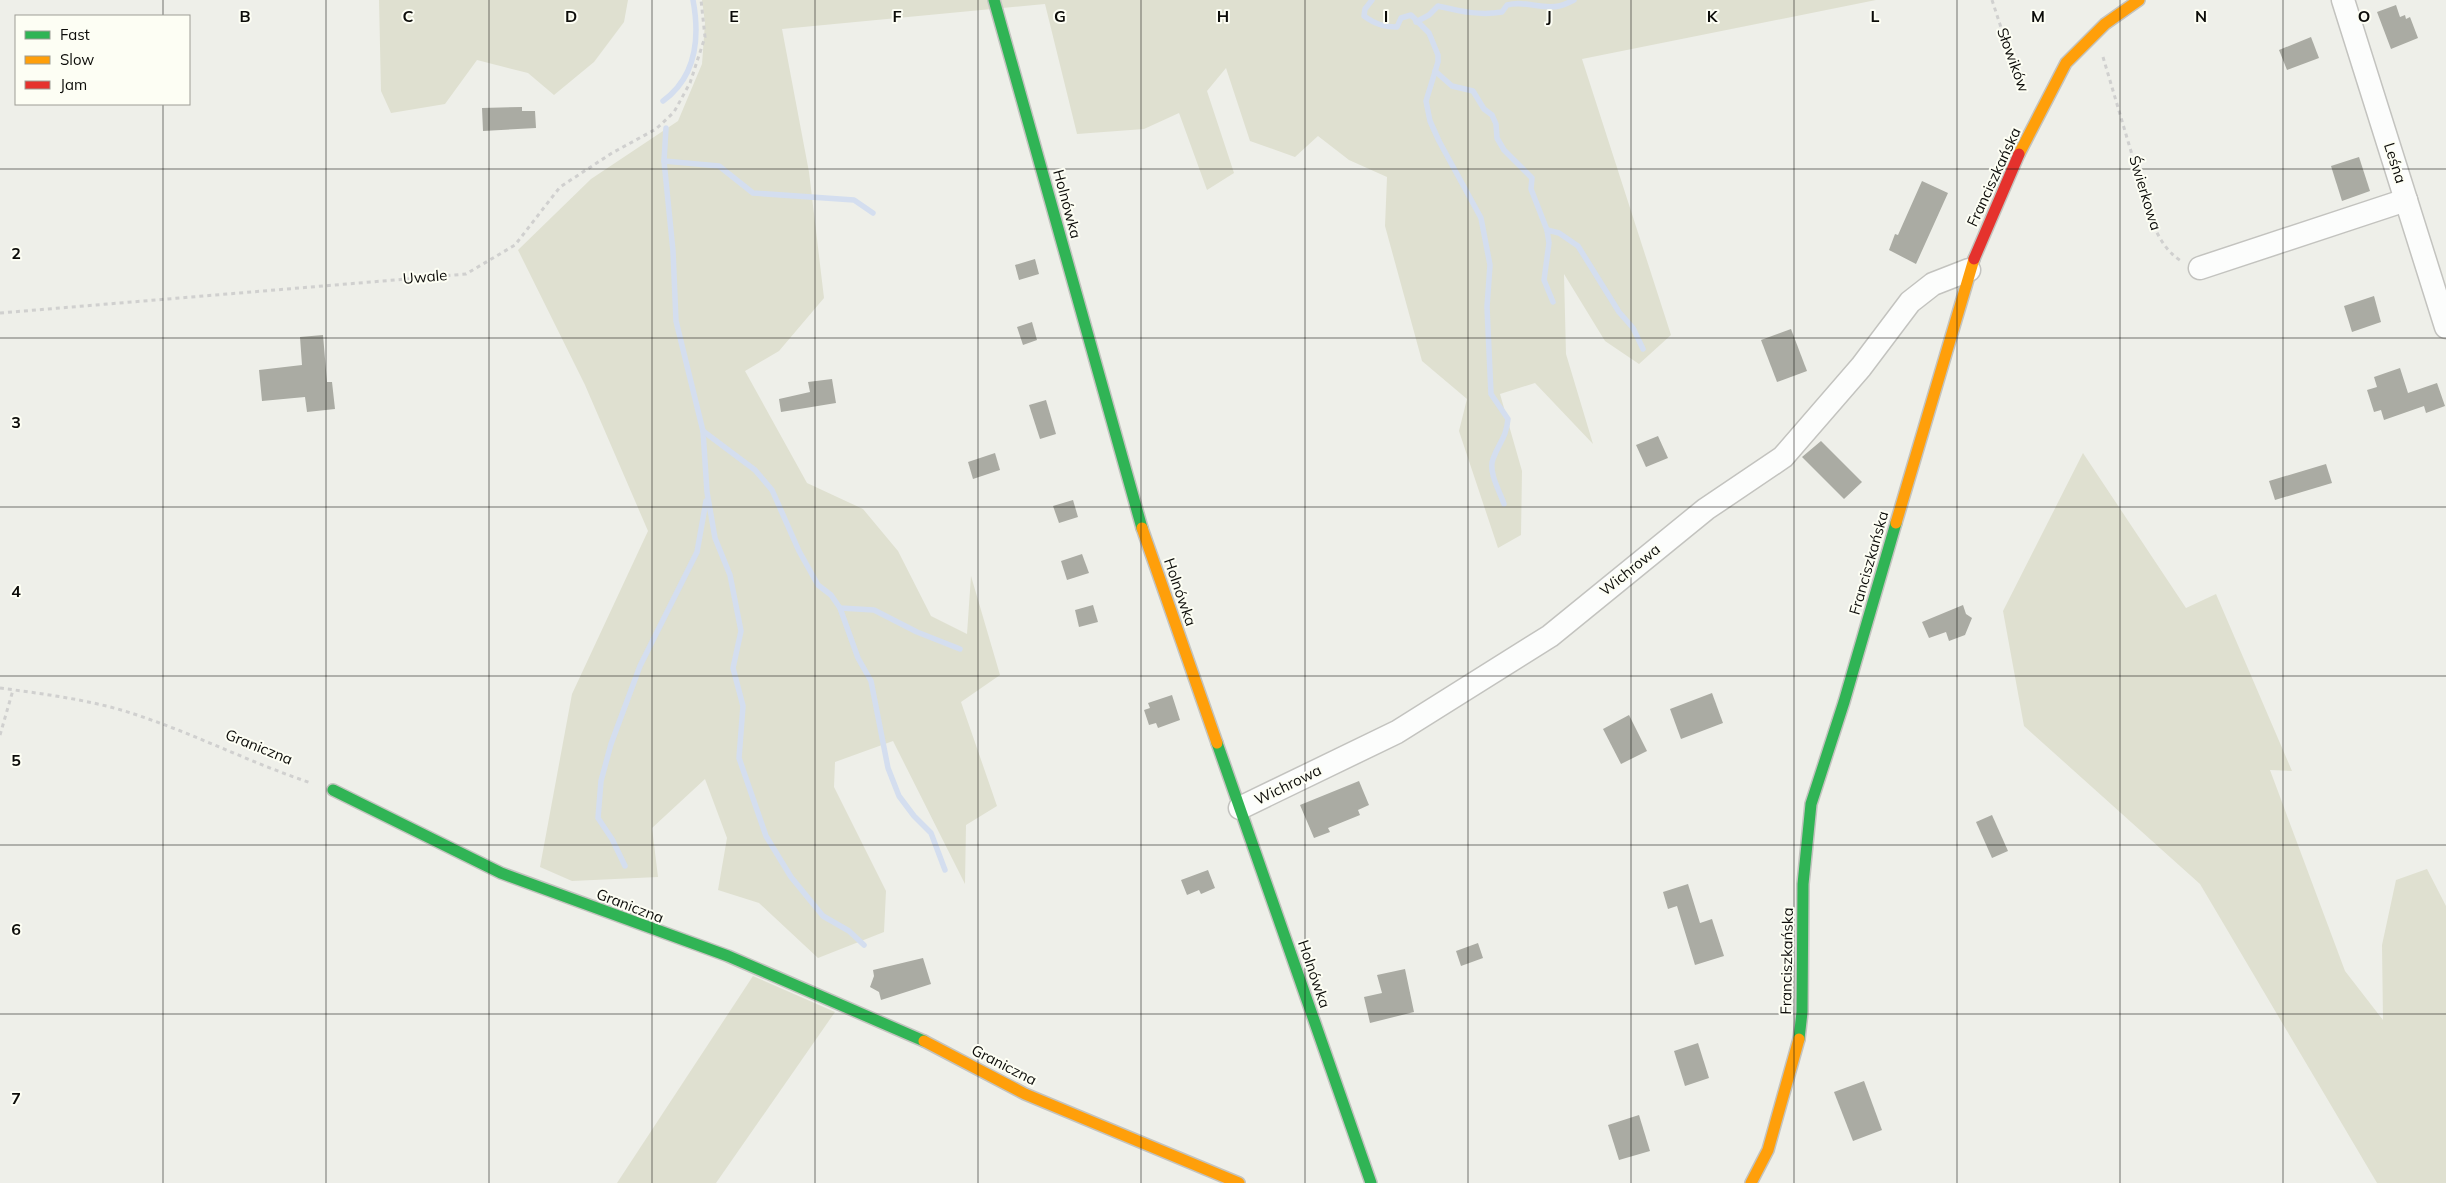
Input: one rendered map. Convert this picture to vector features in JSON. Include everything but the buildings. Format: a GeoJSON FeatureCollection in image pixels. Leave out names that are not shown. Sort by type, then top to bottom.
{"type":"FeatureCollection","features":[{"type":"Feature","properties":{"kind":"street","name":"Holnówka"},"geometry":{"type":"LineString","coordinates":[[994,0],[1136,511],[1371,1183]]}},
{"type":"Feature","properties":{"kind":"street","name":"Franciszkańska"},"geometry":{"type":"LineString","coordinates":[[1750,1183],[1768,1150],[1797,1051],[1802,1012],[1803,884],[1811,804],[1847,693],[1969,270],[2013,166],[2066,64],[2105,24],[2140,0]]}},
{"type":"Feature","properties":{"kind":"street","name":"Leśna"},"geometry":{"type":"LineString","coordinates":[[2343,0],[2446,327]]}},
{"type":"Feature","properties":{"kind":"street"},"geometry":{"type":"LineString","coordinates":[[2200,268],[2406,200]]}},
{"type":"Feature","properties":{"kind":"street","name":"Wichrowa"},"geometry":{"type":"LineString","coordinates":[[1240,808],[1397,732],[1550,636],[1706,509],[1784,457],[1861,367],[1910,302],[1933,284],[1969,270]]}},
{"type":"Feature","properties":{"kind":"street","name":"Graniczna"},"geometry":{"type":"LineString","coordinates":[[333,790],[501,873],[728,956],[907,1032],[1025,1094],[1239,1183]]}},
{"type":"Feature","properties":{"kind":"path","name":"Uwale"},"geometry":{"type":"LineString","coordinates":[[0,313],[466,274],[516,245],[560,187],[612,153],[656,129],[674,112],[690,83],[705,37],[701,0]]}},
{"type":"Feature","properties":{"kind":"path","name":"Słowików"},"geometry":{"type":"LineString","coordinates":[[1992,0],[2012,62],[2037,120]]}},
{"type":"Feature","properties":{"kind":"path","name":"Świerkowa"},"geometry":{"type":"LineString","coordinates":[[2096,34],[2158,236],[2184,264],[2200,268]]}},
{"type":"Feature","properties":{"kind":"path","name":"Graniczna"},"geometry":{"type":"LineString","coordinates":[[0,688],[52,696],[133,713],[275,771],[333,790]]}},
{"type":"Feature","properties":{"kind":"path"},"geometry":{"type":"LineString","coordinates":[[0,736],[13,690]]}},
{"type":"Feature","properties":{"kind":"green space"},"geometry":{"type":"Polygon","coordinates":[[[379,0],[628,0],[624,22],[594,62],[554,95],[528,73],[477,60],[445,104],[391,113],[381,91],[379,0]]]}},
{"type":"Feature","properties":{"kind":"green space"},"geometry":{"type":"Polygon","coordinates":[[[702,0],[1876,0],[1582,59],[1671,335],[1639,364],[1605,341],[1564,274],[1566,354],[1593,444],[1535,383],[1500,394],[1522,471],[1521,535],[1498,548],[1459,431],[1467,399],[1422,361],[1385,226],[1387,177],[1349,160],[1318,136],[1295,157],[1250,141],[1226,68],[1207,91],[1234,173],[1207,190],[1179,113],[1144,129],[1077,134],[1045,4],[782,29],[809,172],[824,298],[779,351],[745,371],[807,483],[863,509],[898,551],[931,616],[967,634],[971,576],[1000,675],[961,702],[997,806],[966,825],[965,884],[893,741],[835,762],[834,787],[886,891],[884,932],[818,958],[759,903],[718,890],[727,838],[705,779],[652,828],[658,877],[572,881],[540,867],[572,694],[648,531],[585,385],[518,250],[591,179],[678,121],[702,64],[705,23],[702,0]]]}},
{"type":"Feature","properties":{"kind":"green space"},"geometry":{"type":"Polygon","coordinates":[[[2083,453],[2186,608],[2216,594],[2292,771],[2270,770],[2345,971],[2383,1020],[2382,945],[2396,880],[2427,869],[2446,906],[2446,1183],[2377,1183],[2200,884],[2024,726],[2003,611],[2083,453]]]}},
{"type":"Feature","properties":{"kind":"green space"},"geometry":{"type":"Polygon","coordinates":[[[753,976],[835,1012],[716,1183],[617,1183],[753,976]]]}},
{"type":"Feature","properties":{"kind":"waterway"},"geometry":{"type":"LineString","coordinates":[[663,101],[683,80],[693,56],[696,28],[693,0]]}},
{"type":"Feature","properties":{"kind":"waterway"},"geometry":{"type":"LineString","coordinates":[[1372,0],[1365,9],[1364,16],[1372,21],[1384,26],[1397,27],[1401,18],[1411,15],[1429,33],[1438,55],[1438,62],[1426,101],[1430,121],[1481,218],[1490,265],[1487,307],[1491,394],[1508,419],[1506,431],[1495,453],[1492,464],[1493,476],[1504,504]]}},
{"type":"Feature","properties":{"kind":"waterway"},"geometry":{"type":"LineString","coordinates":[[1416,22],[1429,15],[1438,6],[1470,12],[1494,13],[1502,12],[1507,5],[1521,4],[1552,7],[1574,0]]}},
{"type":"Feature","properties":{"kind":"waterway"},"geometry":{"type":"LineString","coordinates":[[1435,71],[1452,86],[1473,91],[1484,109],[1492,115],[1496,124],[1497,138],[1504,150],[1532,178],[1531,189],[1547,230],[1549,243],[1544,280],[1553,302]]}},
{"type":"Feature","properties":{"kind":"waterway"},"geometry":{"type":"LineString","coordinates":[[666,128],[664,161],[673,251],[676,321],[703,431],[707,492],[715,538],[730,575],[741,631],[733,668],[743,706],[739,758],[766,836],[791,877],[823,916],[849,931],[864,945]]}},
{"type":"Feature","properties":{"kind":"waterway"},"geometry":{"type":"LineString","coordinates":[[664,161],[719,166],[753,193],[854,200],[873,213]]}},
{"type":"Feature","properties":{"kind":"waterway"},"geometry":{"type":"LineString","coordinates":[[1547,230],[1559,233],[1578,246],[1619,312],[1633,328],[1643,349]]}},
{"type":"Feature","properties":{"kind":"waterway"},"geometry":{"type":"LineString","coordinates":[[703,431],[755,470],[772,490],[799,551],[818,585],[831,595],[840,608],[874,610],[917,632],[960,649]]}},
{"type":"Feature","properties":{"kind":"waterway"},"geometry":{"type":"LineString","coordinates":[[625,866],[612,839],[598,818],[601,781],[611,744],[640,666],[697,552],[706,501]]}},
{"type":"Feature","properties":{"kind":"waterway"},"geometry":{"type":"LineString","coordinates":[[840,608],[858,658],[871,681],[888,768],[899,796],[914,816],[931,833],[945,870]]}},
{"type":"Feature","properties":{"kind":"traffic: fast"},"geometry":{"type":"LineString","coordinates":[[994,0],[1142,528]]}},
{"type":"Feature","properties":{"kind":"traffic: fast"},"geometry":{"type":"LineString","coordinates":[[1799,1039],[1802,1012],[1803,884],[1811,804],[1844,702],[1896,523]]}},
{"type":"Feature","properties":{"kind":"traffic: fast"},"geometry":{"type":"LineString","coordinates":[[1217,743],[1371,1183]]}},
{"type":"Feature","properties":{"kind":"traffic: fast"},"geometry":{"type":"LineString","coordinates":[[333,790],[501,873],[728,956],[924,1041]]}},
{"type":"Feature","properties":{"kind":"traffic: slow"},"geometry":{"type":"LineString","coordinates":[[2019,154],[2066,63],[2105,24],[2139,0]]}},
{"type":"Feature","properties":{"kind":"traffic: slow"},"geometry":{"type":"LineString","coordinates":[[1896,523],[1974,259]]}},
{"type":"Feature","properties":{"kind":"traffic: slow"},"geometry":{"type":"LineString","coordinates":[[1142,528],[1217,743]]}},
{"type":"Feature","properties":{"kind":"traffic: slow"},"geometry":{"type":"LineString","coordinates":[[1751,1183],[1768,1150],[1799,1039]]}},
{"type":"Feature","properties":{"kind":"traffic: slow"},"geometry":{"type":"LineString","coordinates":[[924,1041],[1025,1094],[1239,1183]]}},
{"type":"Feature","properties":{"kind":"traffic: jam"},"geometry":{"type":"LineString","coordinates":[[1974,259],[2019,154]]}}]}
